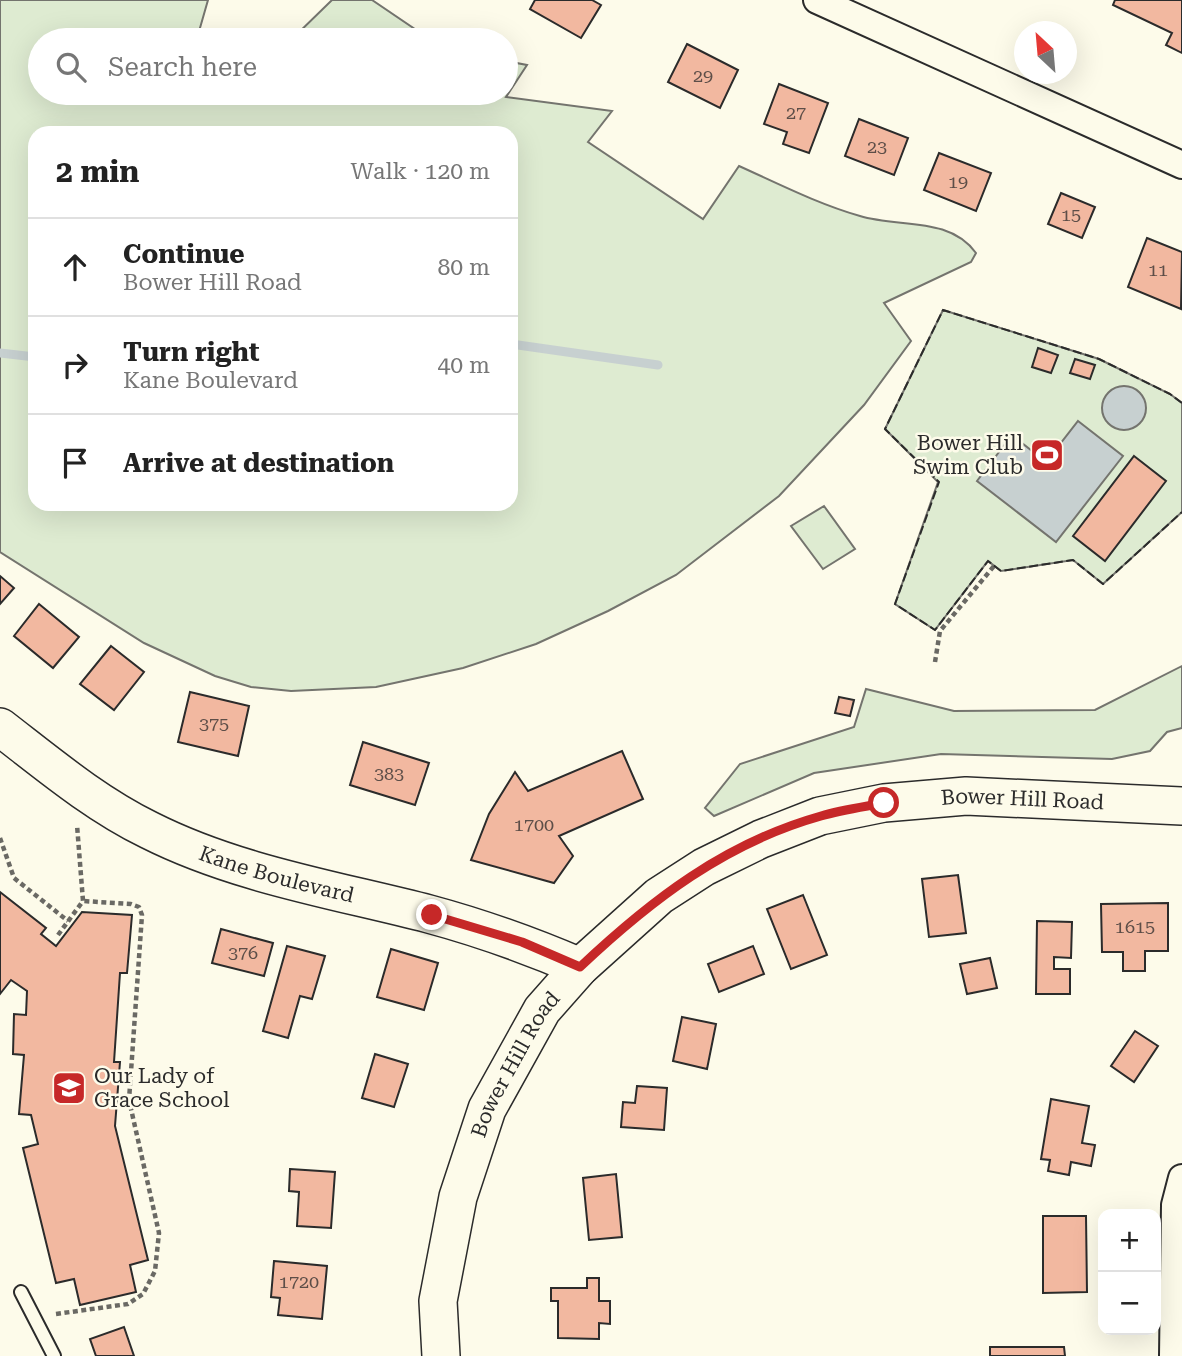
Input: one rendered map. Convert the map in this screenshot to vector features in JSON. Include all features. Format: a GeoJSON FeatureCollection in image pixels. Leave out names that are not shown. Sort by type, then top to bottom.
{"type":"FeatureCollection","features":[{"type":"Feature","properties":{"kind":"main road","name":"Kane Boulevard"},"geometry":{"type":"LineString","coordinates":[[0,727],[80,790],[149,830],[197,851],[252,870],[445,919],[522,942],[580,967]]}},
{"type":"Feature","properties":{"kind":"main road","name":"Bower Hill Road"},"geometry":{"type":"LineString","coordinates":[[441,1356],[438,1301],[458,1197],[487,1109],[533,1024],[580,967],[659,896],[704,867],[761,839],[820,816],[884,803],[966,796],[1182,806]]}},
{"type":"Feature","properties":{"kind":"street"},"geometry":{"type":"LineString","coordinates":[[817,0],[1182,165]]}},
{"type":"Feature","properties":{"kind":"street"},"geometry":{"type":"LineString","coordinates":[[1173,1356],[1175,1205],[1182,1178]]}},
{"type":"Feature","properties":{"kind":"lane"},"geometry":{"type":"LineString","coordinates":[[21,1292],[54,1356]]}},
{"type":"Feature","properties":{"kind":"path"},"geometry":{"type":"LineString","coordinates":[[935,662],[940,631],[995,566]]}},
{"type":"Feature","properties":{"kind":"path"},"geometry":{"type":"LineString","coordinates":[[58,934],[83,901],[77,823]]}},
{"type":"Feature","properties":{"kind":"path"},"geometry":{"type":"LineString","coordinates":[[0,838],[14,878],[68,921]]}},
{"type":"Feature","properties":{"kind":"path"},"geometry":{"type":"LineString","coordinates":[[81,1310],[128,1304],[142,1294],[155,1270],[159,1233],[129,1100],[142,915],[139,907],[131,904],[83,901]]}},
{"type":"Feature","properties":{"kind":"green space"},"geometry":{"type":"Polygon","coordinates":[[[0,0],[208,0],[200,28],[28,28],[28,105],[518,105],[518,99],[612,111],[588,142],[703,219],[739,166],[844,211],[875,220],[922,225],[952,233],[965,241],[976,253],[971,262],[884,303],[911,341],[864,405],[779,496],[676,575],[608,611],[536,644],[463,668],[376,687],[291,691],[251,687],[215,676],[144,643],[0,552],[0,0]]]}},
{"type":"Feature","properties":{"kind":"green space"},"geometry":{"type":"Polygon","coordinates":[[[332,0],[372,0],[413,28],[303,28],[332,0]]]}},
{"type":"Feature","properties":{"kind":"green space"},"geometry":{"type":"Polygon","coordinates":[[[518,63],[527,65],[518,79],[518,63]]]}},
{"type":"Feature","properties":{"kind":"green space","name":"Bower Hill Swim Club"},"geometry":{"type":"Polygon","coordinates":[[[943,310],[1099,359],[1170,394],[1182,403],[1182,512],[1103,584],[1073,560],[1001,571],[988,561],[935,630],[895,604],[938,482],[885,429],[943,310]]]}},
{"type":"Feature","properties":{"kind":"green space"},"geometry":{"type":"Polygon","coordinates":[[[824,506],[855,549],[823,569],[791,526],[824,506]]]}},
{"type":"Feature","properties":{"kind":"green space"},"geometry":{"type":"Polygon","coordinates":[[[1182,666],[1182,728],[1167,732],[1150,751],[1112,759],[941,754],[814,773],[714,816],[705,808],[740,764],[854,727],[866,689],[954,711],[1095,710],[1182,666]]]}},
{"type":"Feature","properties":{"kind":"shaded area"},"geometry":{"type":"Polygon","coordinates":[[[1124,386],[1140,392],[1146,408],[1140,424],[1124,430],[1108,424],[1102,408],[1108,392],[1124,386]]]}},
{"type":"Feature","properties":{"kind":"shaded area"},"geometry":{"type":"Polygon","coordinates":[[[1078,421],[1123,456],[1056,542],[977,481],[1012,435],[1046,462],[1078,421]]]}},
{"type":"Feature","properties":{"kind":"building"},"geometry":{"type":"Polygon","coordinates":[[[535,0],[592,0],[601,5],[581,38],[530,9],[535,0]]]}},
{"type":"Feature","properties":{"kind":"building"},"geometry":{"type":"Polygon","coordinates":[[[1115,0],[1182,0],[1182,53],[1166,45],[1172,33],[1113,5],[1115,0]]]}},
{"type":"Feature","properties":{"kind":"building"},"geometry":{"type":"Polygon","coordinates":[[[687,44],[738,70],[720,108],[668,82],[687,44]]]}},
{"type":"Feature","properties":{"kind":"building"},"geometry":{"type":"Polygon","coordinates":[[[779,84],[828,103],[809,153],[783,144],[787,132],[764,124],[779,84]]]}},
{"type":"Feature","properties":{"kind":"building"},"geometry":{"type":"Polygon","coordinates":[[[859,119],[908,138],[894,175],[845,156],[859,119]]]}},
{"type":"Feature","properties":{"kind":"building"},"geometry":{"type":"Polygon","coordinates":[[[939,153],[991,173],[976,211],[924,190],[939,153]]]}},
{"type":"Feature","properties":{"kind":"building"},"geometry":{"type":"Polygon","coordinates":[[[1061,193],[1095,207],[1082,238],[1048,224],[1061,193]]]}},
{"type":"Feature","properties":{"kind":"building"},"geometry":{"type":"Polygon","coordinates":[[[1147,238],[1182,252],[1181,309],[1128,287],[1147,238]]]}},
{"type":"Feature","properties":{"kind":"building"},"geometry":{"type":"Polygon","coordinates":[[[1038,348],[1058,355],[1051,373],[1032,367],[1038,348]]]}},
{"type":"Feature","properties":{"kind":"building"},"geometry":{"type":"Polygon","coordinates":[[[1075,359],[1095,365],[1090,379],[1070,373],[1075,359]]]}},
{"type":"Feature","properties":{"kind":"building"},"geometry":{"type":"Polygon","coordinates":[[[1134,456],[1166,481],[1105,561],[1073,536],[1134,456]]]}},
{"type":"Feature","properties":{"kind":"building"},"geometry":{"type":"Polygon","coordinates":[[[0,576],[14,588],[0,604],[0,576]]]}},
{"type":"Feature","properties":{"kind":"building"},"geometry":{"type":"Polygon","coordinates":[[[39,604],[79,637],[53,668],[14,636],[39,604]]]}},
{"type":"Feature","properties":{"kind":"building"},"geometry":{"type":"Polygon","coordinates":[[[111,646],[144,672],[114,710],[80,684],[111,646]]]}},
{"type":"Feature","properties":{"kind":"building"},"geometry":{"type":"Polygon","coordinates":[[[190,692],[249,706],[238,756],[178,742],[190,692]]]}},
{"type":"Feature","properties":{"kind":"building"},"geometry":{"type":"Polygon","coordinates":[[[839,697],[854,700],[850,716],[835,713],[839,697]]]}},
{"type":"Feature","properties":{"kind":"building"},"geometry":{"type":"Polygon","coordinates":[[[363,742],[429,763],[415,805],[350,785],[363,742]]]}},
{"type":"Feature","properties":{"kind":"building"},"geometry":{"type":"Polygon","coordinates":[[[622,751],[643,799],[559,836],[573,856],[554,883],[471,860],[489,814],[515,772],[528,791],[622,751]]]}},
{"type":"Feature","properties":{"kind":"building"},"geometry":{"type":"Polygon","coordinates":[[[958,875],[966,933],[929,937],[922,879],[958,875]]]}},
{"type":"Feature","properties":{"kind":"building","name":"Our Lady of Grace School"},"geometry":{"type":"Polygon","coordinates":[[[0,892],[46,928],[41,934],[56,946],[82,912],[132,915],[127,973],[120,973],[114,1062],[120,1062],[115,1126],[148,1260],[130,1265],[136,1292],[80,1305],[74,1279],[56,1283],[23,1148],[38,1144],[31,1115],[19,1114],[24,1055],[13,1054],[14,1014],[26,1015],[27,991],[11,980],[0,994],[0,892]]]}},
{"type":"Feature","properties":{"kind":"building"},"geometry":{"type":"Polygon","coordinates":[[[803,895],[827,955],[791,969],[767,909],[803,895]]]}},
{"type":"Feature","properties":{"kind":"building"},"geometry":{"type":"Polygon","coordinates":[[[1168,903],[1168,951],[1145,951],[1145,971],[1123,971],[1123,952],[1102,952],[1101,904],[1168,903]]]}},
{"type":"Feature","properties":{"kind":"building"},"geometry":{"type":"Polygon","coordinates":[[[1037,921],[1072,922],[1071,958],[1054,957],[1054,969],[1070,969],[1070,994],[1036,994],[1037,921]]]}},
{"type":"Feature","properties":{"kind":"building"},"geometry":{"type":"Polygon","coordinates":[[[221,929],[273,943],[264,976],[212,963],[221,929]]]}},
{"type":"Feature","properties":{"kind":"building"},"geometry":{"type":"Polygon","coordinates":[[[287,946],[325,956],[312,999],[300,996],[288,1038],[263,1031],[287,946]]]}},
{"type":"Feature","properties":{"kind":"building"},"geometry":{"type":"Polygon","coordinates":[[[753,946],[764,974],[719,992],[708,964],[753,946]]]}},
{"type":"Feature","properties":{"kind":"building"},"geometry":{"type":"Polygon","coordinates":[[[391,949],[438,963],[424,1010],[377,997],[391,949]]]}},
{"type":"Feature","properties":{"kind":"building"},"geometry":{"type":"Polygon","coordinates":[[[990,958],[997,988],[967,994],[960,964],[990,958]]]}},
{"type":"Feature","properties":{"kind":"building"},"geometry":{"type":"Polygon","coordinates":[[[682,1017],[716,1024],[707,1069],[673,1061],[682,1017]]]}},
{"type":"Feature","properties":{"kind":"building"},"geometry":{"type":"Polygon","coordinates":[[[1135,1031],[1158,1046],[1134,1082],[1111,1066],[1135,1031]]]}},
{"type":"Feature","properties":{"kind":"building"},"geometry":{"type":"Polygon","coordinates":[[[375,1054],[408,1064],[394,1107],[362,1098],[375,1054]]]}},
{"type":"Feature","properties":{"kind":"building"},"geometry":{"type":"Polygon","coordinates":[[[637,1086],[667,1088],[664,1130],[621,1127],[623,1102],[635,1103],[637,1086]]]}},
{"type":"Feature","properties":{"kind":"building"},"geometry":{"type":"Polygon","coordinates":[[[1051,1099],[1089,1106],[1082,1143],[1095,1145],[1091,1166],[1071,1162],[1069,1175],[1048,1171],[1050,1160],[1041,1159],[1051,1099]]]}},
{"type":"Feature","properties":{"kind":"building"},"geometry":{"type":"Polygon","coordinates":[[[290,1169],[335,1172],[331,1228],[297,1226],[299,1192],[289,1191],[290,1169]]]}},
{"type":"Feature","properties":{"kind":"building"},"geometry":{"type":"Polygon","coordinates":[[[616,1174],[622,1237],[589,1240],[583,1178],[616,1174]]]}},
{"type":"Feature","properties":{"kind":"building"},"geometry":{"type":"Polygon","coordinates":[[[1043,1216],[1086,1216],[1087,1292],[1043,1293],[1043,1216]]]}},
{"type":"Feature","properties":{"kind":"building"},"geometry":{"type":"Polygon","coordinates":[[[274,1261],[327,1266],[322,1319],[278,1315],[280,1298],[271,1297],[274,1261]]]}},
{"type":"Feature","properties":{"kind":"building"},"geometry":{"type":"Polygon","coordinates":[[[587,1278],[599,1278],[599,1301],[610,1301],[610,1324],[599,1323],[599,1339],[558,1338],[558,1301],[551,1301],[551,1288],[587,1288],[587,1278]]]}},
{"type":"Feature","properties":{"kind":"building"},"geometry":{"type":"Polygon","coordinates":[[[124,1327],[134,1356],[96,1356],[90,1339],[124,1327]]]}},
{"type":"Feature","properties":{"kind":"building"},"geometry":{"type":"Polygon","coordinates":[[[990,1347],[1064,1347],[1065,1356],[990,1356],[990,1347]]]}},
{"type":"Feature","properties":{"kind":"waterway"},"geometry":{"type":"LineString","coordinates":[[518,345],[658,365]]}},
{"type":"Feature","properties":{"kind":"waterway"},"geometry":{"type":"LineString","coordinates":[[0,353],[28,356]]}},
{"type":"Feature","properties":{"kind":"fence"},"geometry":{"type":"LineString","coordinates":[[1182,403],[1170,394],[1099,359],[943,310],[885,429],[939,482],[895,604],[935,630],[988,561],[1001,571],[1073,560],[1103,584],[1182,512]]}},
{"type":"Feature","properties":{"kind":"place","name":"Bower Hill Swim Club"},"geometry":{"type":"Point","coordinates":[1047,455]}},
{"type":"Feature","properties":{"kind":"place","name":"Our Lady of Grace School"},"geometry":{"type":"Point","coordinates":[69,1088]}},
{"type":"Feature","properties":{"kind":"route"},"geometry":{"type":"LineString","coordinates":[[432,915],[522,942],[580,967],[659,896],[704,867],[761,839],[820,816],[884,803]]}}]}
